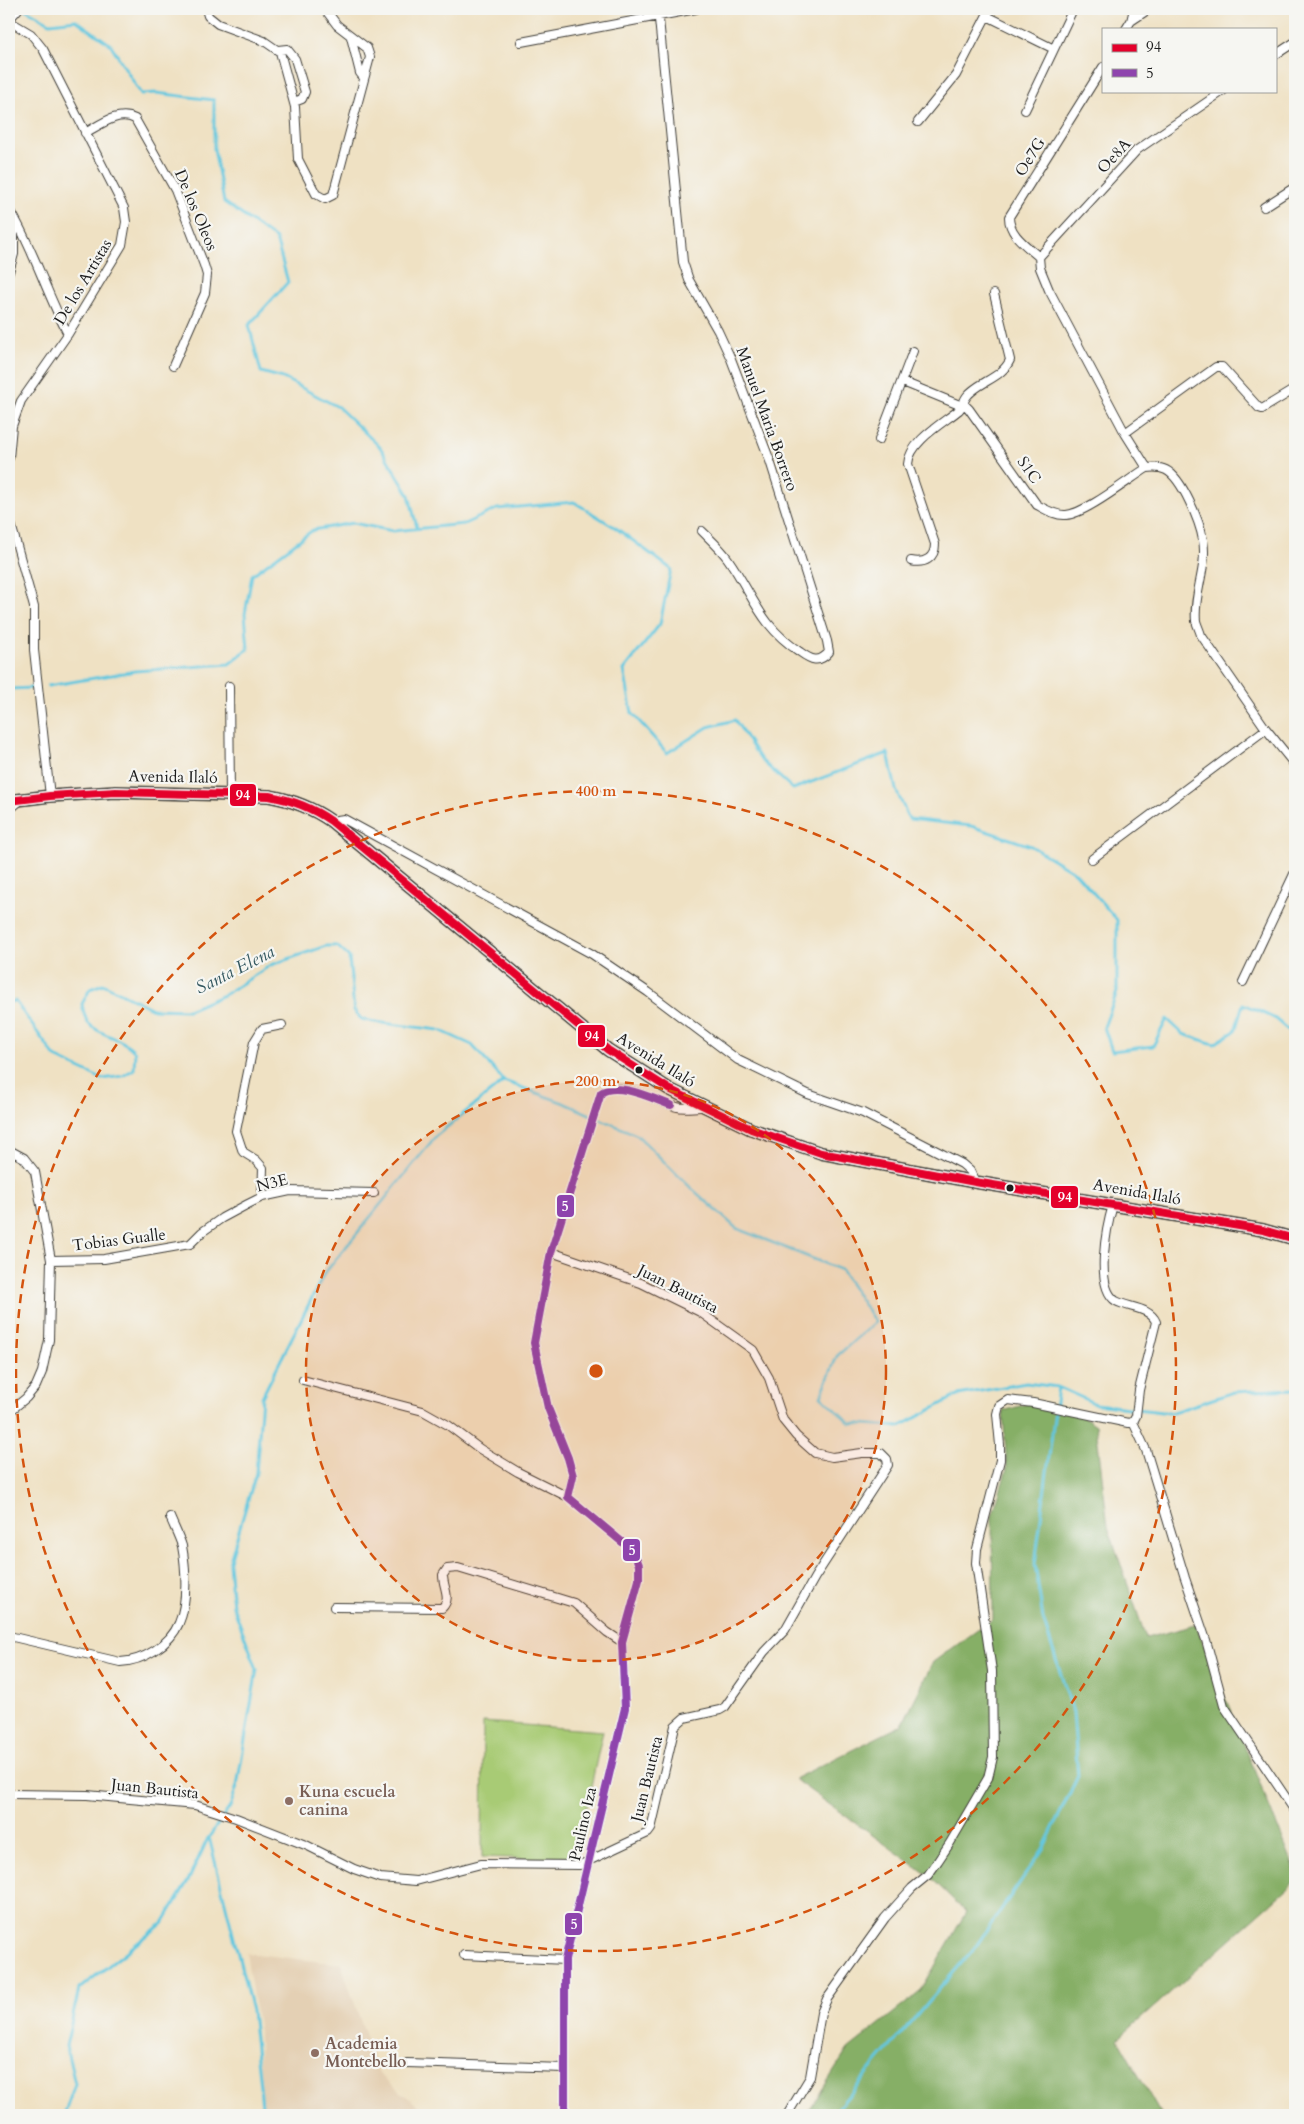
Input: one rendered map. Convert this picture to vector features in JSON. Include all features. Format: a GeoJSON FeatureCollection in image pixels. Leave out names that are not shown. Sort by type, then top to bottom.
{"type":"FeatureCollection","features":[{"type":"Feature","properties":{"kind":"main road","name":"Avenida Ilaló"},"geometry":{"type":"LineString","coordinates":[[9,801],[50,796],[116,792],[269,796],[293,800],[316,810],[331,821],[608,1050],[701,1107],[751,1129],[821,1153],[975,1182],[1263,1230],[1295,1239]]}},
{"type":"Feature","properties":{"kind":"street"},"geometry":{"type":"LineString","coordinates":[[206,9],[208,16],[218,24],[264,41],[278,50],[288,49],[295,59],[305,92],[302,99],[294,102]]}},
{"type":"Feature","properties":{"kind":"street"},"geometry":{"type":"LineString","coordinates":[[278,50],[297,118],[298,159],[316,194],[322,198],[328,198],[333,195],[370,52],[337,25],[325,9]]}},
{"type":"Feature","properties":{"kind":"street"},"geometry":{"type":"LineString","coordinates":[[521,42],[659,12],[696,9]]}},
{"type":"Feature","properties":{"kind":"street"},"geometry":{"type":"LineString","coordinates":[[1025,110],[1073,9]]}},
{"type":"Feature","properties":{"kind":"street"},"geometry":{"type":"LineString","coordinates":[[1127,28],[1131,21],[1134,9]]}},
{"type":"Feature","properties":{"kind":"street"},"geometry":{"type":"LineString","coordinates":[[1131,21],[1150,9]]}},
{"type":"Feature","properties":{"kind":"street","name":"Manuel Maria Borrero"},"geometry":{"type":"LineString","coordinates":[[659,12],[683,262],[690,280],[731,359],[770,462],[827,641],[829,652],[826,656],[819,660],[811,660],[786,643],[764,621],[727,559],[702,531]]}},
{"type":"Feature","properties":{"kind":"street"},"geometry":{"type":"LineString","coordinates":[[918,122],[949,86],[988,12],[1054,49]]}},
{"type":"Feature","properties":{"kind":"street","name":"De los Artistas"},"geometry":{"type":"LineString","coordinates":[[9,458],[12,426],[21,401],[68,334],[122,245],[125,233],[124,208],[43,49],[13,14]]}},
{"type":"Feature","properties":{"kind":"street"},"geometry":{"type":"LineString","coordinates":[[352,37],[360,73],[364,78]]}},
{"type":"Feature","properties":{"kind":"street"},"geometry":{"type":"LineString","coordinates":[[1276,54],[1295,42]]}},
{"type":"Feature","properties":{"kind":"street","name":"Oe7G"},"geometry":{"type":"LineString","coordinates":[[1040,257],[1014,234],[1009,223],[1009,217],[1102,68]]}},
{"type":"Feature","properties":{"kind":"street","name":"Oe8A"},"geometry":{"type":"LineString","coordinates":[[1040,257],[1137,150],[1222,92]]}},
{"type":"Feature","properties":{"kind":"street","name":"De los Oleos"},"geometry":{"type":"LineString","coordinates":[[85,133],[117,116],[124,115],[135,119],[175,190],[204,265],[207,275],[205,293],[173,366]]}},
{"type":"Feature","properties":{"kind":"street"},"geometry":{"type":"LineString","coordinates":[[1264,208],[1295,187]]}},
{"type":"Feature","properties":{"kind":"street"},"geometry":{"type":"LineString","coordinates":[[9,208],[22,230],[68,334]]}},
{"type":"Feature","properties":{"kind":"street"},"geometry":{"type":"LineString","coordinates":[[9,272],[14,254],[14,216]]}},
{"type":"Feature","properties":{"kind":"street"},"geometry":{"type":"LineString","coordinates":[[1040,257],[1040,268],[1049,290],[1126,433],[1147,468],[1156,467],[1166,470],[1173,475],[1194,513],[1203,541],[1202,572],[1197,600],[1196,621],[1201,635],[1266,729],[1295,765]]}},
{"type":"Feature","properties":{"kind":"street"},"geometry":{"type":"LineString","coordinates":[[911,560],[921,562],[929,559],[934,553],[935,544],[908,464],[910,453],[916,444],[965,404],[967,396],[1005,368],[1010,360],[994,294]]}},
{"type":"Feature","properties":{"kind":"street"},"geometry":{"type":"LineString","coordinates":[[879,440],[913,351]]}},
{"type":"Feature","properties":{"kind":"street"},"geometry":{"type":"LineString","coordinates":[[1126,433],[1216,367],[1222,367],[1262,409],[1295,389]]}},
{"type":"Feature","properties":{"kind":"street"},"geometry":{"type":"LineString","coordinates":[[902,382],[957,404],[965,404]]}},
{"type":"Feature","properties":{"kind":"street","name":"S1C"},"geometry":{"type":"LineString","coordinates":[[965,404],[970,408],[1036,504],[1050,511],[1065,515],[1082,510],[1147,468]]}},
{"type":"Feature","properties":{"kind":"street"},"geometry":{"type":"LineString","coordinates":[[9,518],[34,606],[34,650],[50,796]]}},
{"type":"Feature","properties":{"kind":"street"},"geometry":{"type":"LineString","coordinates":[[229,686],[230,795]]}},
{"type":"Feature","properties":{"kind":"street"},"geometry":{"type":"LineString","coordinates":[[1092,859],[1266,729]]}},
{"type":"Feature","properties":{"kind":"street"},"geometry":{"type":"LineString","coordinates":[[9,810],[21,800]]}},
{"type":"Feature","properties":{"kind":"street"},"geometry":{"type":"LineString","coordinates":[[331,821],[344,819],[592,954],[648,992],[738,1060],[808,1094],[872,1117],[962,1164],[970,1171],[975,1182]]}},
{"type":"Feature","properties":{"kind":"street"},"geometry":{"type":"LineString","coordinates":[[1243,982],[1295,872]]}},
{"type":"Feature","properties":{"kind":"street"},"geometry":{"type":"LineString","coordinates":[[262,1197],[263,1168],[256,1160],[243,1152],[236,1131],[254,1042],[262,1029],[282,1025]]}},
{"type":"Feature","properties":{"kind":"street"},"geometry":{"type":"LineString","coordinates":[[568,1497],[573,1476],[568,1458],[548,1408],[534,1343],[552,1252],[592,1128],[601,1093],[606,1089],[620,1088],[679,1107],[701,1107]]}},
{"type":"Feature","properties":{"kind":"street"},"geometry":{"type":"LineString","coordinates":[[9,1150],[24,1158],[35,1172],[51,1260],[49,1340],[42,1372],[36,1386],[26,1398],[9,1412]]}},
{"type":"Feature","properties":{"kind":"street","name":"N3E"},"geometry":{"type":"LineString","coordinates":[[190,1244],[202,1232],[222,1218],[262,1197],[290,1191],[374,1193]]}},
{"type":"Feature","properties":{"kind":"street"},"geometry":{"type":"LineString","coordinates":[[1113,1205],[1104,1251],[1107,1289],[1116,1301],[1147,1312],[1154,1317],[1156,1322],[1139,1390],[1134,1419],[1146,1450],[1206,1640],[1224,1706],[1295,1811]]}},
{"type":"Feature","properties":{"kind":"street","name":"Tobias Gualle"},"geometry":{"type":"LineString","coordinates":[[51,1260],[104,1259],[190,1244]]}},
{"type":"Feature","properties":{"kind":"street","name":"Juan Bautista"},"geometry":{"type":"LineString","coordinates":[[9,1794],[87,1795],[195,1805],[236,1818],[308,1846],[354,1869],[380,1878],[416,1880],[481,1864],[580,1865],[648,1832],[651,1829],[674,1726],[684,1718],[720,1710],[729,1702],[759,1659],[785,1630],[815,1577],[888,1465],[887,1458],[881,1453],[832,1457],[816,1453],[796,1436],[783,1420],[769,1378],[752,1350],[700,1312],[641,1283],[552,1252]]}},
{"type":"Feature","properties":{"kind":"street","name":"Paulino Iza"},"geometry":{"type":"LineString","coordinates":[[303,1380],[423,1411],[448,1425],[480,1449],[518,1472],[568,1497],[634,1552],[639,1565],[639,1580],[622,1642],[624,1708],[565,1960],[565,2115]]}},
{"type":"Feature","properties":{"kind":"street"},"geometry":{"type":"LineString","coordinates":[[787,2115],[810,2077],[820,2013],[827,2000],[886,1918],[912,1888],[928,1875],[950,1843],[988,1778],[993,1757],[992,1671],[976,1563],[977,1548],[1000,1460],[997,1414],[1000,1406],[1008,1400],[1033,1402],[1128,1423],[1134,1419]]}},
{"type":"Feature","properties":{"kind":"street"},"geometry":{"type":"LineString","coordinates":[[9,1636],[120,1662],[136,1659],[160,1646],[170,1638],[179,1623],[184,1602],[185,1577],[182,1547],[170,1517]]}},
{"type":"Feature","properties":{"kind":"street"},"geometry":{"type":"LineString","coordinates":[[334,1607],[442,1608],[447,1603],[448,1598],[443,1575],[447,1569],[458,1568],[574,1603],[607,1632],[622,1642]]}},
{"type":"Feature","properties":{"kind":"street"},"geometry":{"type":"LineString","coordinates":[[464,1955],[565,1960]]}},
{"type":"Feature","properties":{"kind":"street"},"geometry":{"type":"LineString","coordinates":[[407,2063],[564,2068]]}},
{"type":"Feature","properties":{"kind":"shaded area","name":"Academia Montebello"},"geometry":{"type":"Polygon","coordinates":[[[246,1953],[341,1964],[379,2074],[422,2109],[422,2115],[260,2115],[259,2031],[246,1953]]]}},
{"type":"Feature","properties":{"kind":"green space"},"geometry":{"type":"Polygon","coordinates":[[[1033,1402],[1070,1408],[1096,1425],[1108,1527],[1146,1638],[1196,1625],[1295,1870],[1295,1882],[1118,2039],[1161,2115],[806,2115],[848,2049],[920,1992],[966,1912],[928,1875],[794,1779],[902,1725],[933,1662],[993,1619],[992,1516],[1007,1469],[1003,1411],[1033,1402]]]}},
{"type":"Feature","properties":{"kind":"green space"},"geometry":{"type":"Polygon","coordinates":[[[483,1722],[603,1731],[575,1860],[482,1857],[483,1722]]]}},
{"type":"Feature","properties":{"kind":"waterway"},"geometry":{"type":"LineString","coordinates":[[25,9],[50,23],[76,20],[111,45],[141,94],[156,93],[214,100],[214,149],[224,202],[276,239],[288,282],[249,325],[261,372],[283,378],[338,407],[380,447],[409,495],[417,528]]}},
{"type":"Feature","properties":{"kind":"waterway"},"geometry":{"type":"LineString","coordinates":[[48,686],[135,671],[229,664],[248,649],[245,614],[252,575],[313,530],[353,523],[393,531],[464,524],[497,509],[574,502],[616,528],[671,569],[660,624],[624,670],[632,713],[667,753],[708,727],[735,720],[761,760],[793,789],[888,753],[896,790],[909,819],[971,826],[1031,846],[1076,873],[1117,920],[1117,992],[1104,1027],[1112,1051],[1153,1046],[1167,1019],[1183,1034],[1214,1044],[1235,1031],[1243,1004],[1274,1018],[1295,1036]]}},
{"type":"Feature","properties":{"kind":"waterway"},"geometry":{"type":"LineString","coordinates":[[9,689],[33,688]]}},
{"type":"Feature","properties":{"kind":"waterway","name":"Santa Elena"},"geometry":{"type":"LineString","coordinates":[[9,1002],[15,1001],[55,1057],[102,1079],[123,1076],[134,1069],[135,1052],[124,1043],[93,1028],[88,1023],[82,1004],[90,989],[103,984],[153,1009],[188,1010],[224,995],[271,965],[326,946],[337,946],[349,957],[354,1010],[361,1019],[439,1030],[472,1045],[504,1081],[564,1103],[637,1135],[690,1187],[736,1228],[841,1270],[875,1322],[837,1356],[821,1396],[850,1423],[899,1427],[958,1395],[1026,1383],[1058,1387],[1096,1404],[1170,1413],[1234,1392],[1295,1389]]}},
{"type":"Feature","properties":{"kind":"waterway"},"geometry":{"type":"LineString","coordinates":[[263,2115],[252,2011],[209,1837],[230,1807],[237,1786],[257,1669],[233,1606],[229,1564],[256,1473],[262,1397],[324,1274],[436,1136],[504,1081]]}},
{"type":"Feature","properties":{"kind":"waterway"},"geometry":{"type":"LineString","coordinates":[[832,2115],[976,1946],[1043,1849],[1078,1776],[1073,1712],[1043,1619],[1035,1564],[1058,1387]]}},
{"type":"Feature","properties":{"kind":"waterway"},"geometry":{"type":"LineString","coordinates":[[64,2115],[75,2084],[66,2046],[79,1989],[163,1923],[188,1881],[208,1838]]}},
{"type":"Feature","properties":{"kind":"transit line","name":"94"},"geometry":{"type":"LineString","coordinates":[[9,801],[50,796],[116,792],[269,796],[293,802],[309,808],[331,821],[608,1050],[669,1089],[751,1129],[821,1153],[975,1182],[1263,1230],[1295,1239]]}},
{"type":"Feature","properties":{"kind":"transit line","name":"5"},"geometry":{"type":"LineString","coordinates":[[565,2115],[565,1960],[625,1708],[622,1642],[639,1580],[639,1565],[634,1552],[568,1497],[573,1476],[568,1458],[548,1408],[534,1343],[551,1252],[601,1093],[608,1090],[625,1090],[671,1105]]}},
{"type":"Feature","properties":{"kind":"place","name":"Kuna escuela canina"},"geometry":{"type":"Point","coordinates":[289,1801]}},
{"type":"Feature","properties":{"kind":"place","name":"Academia Montebello"},"geometry":{"type":"Point","coordinates":[315,2053]}}]}
